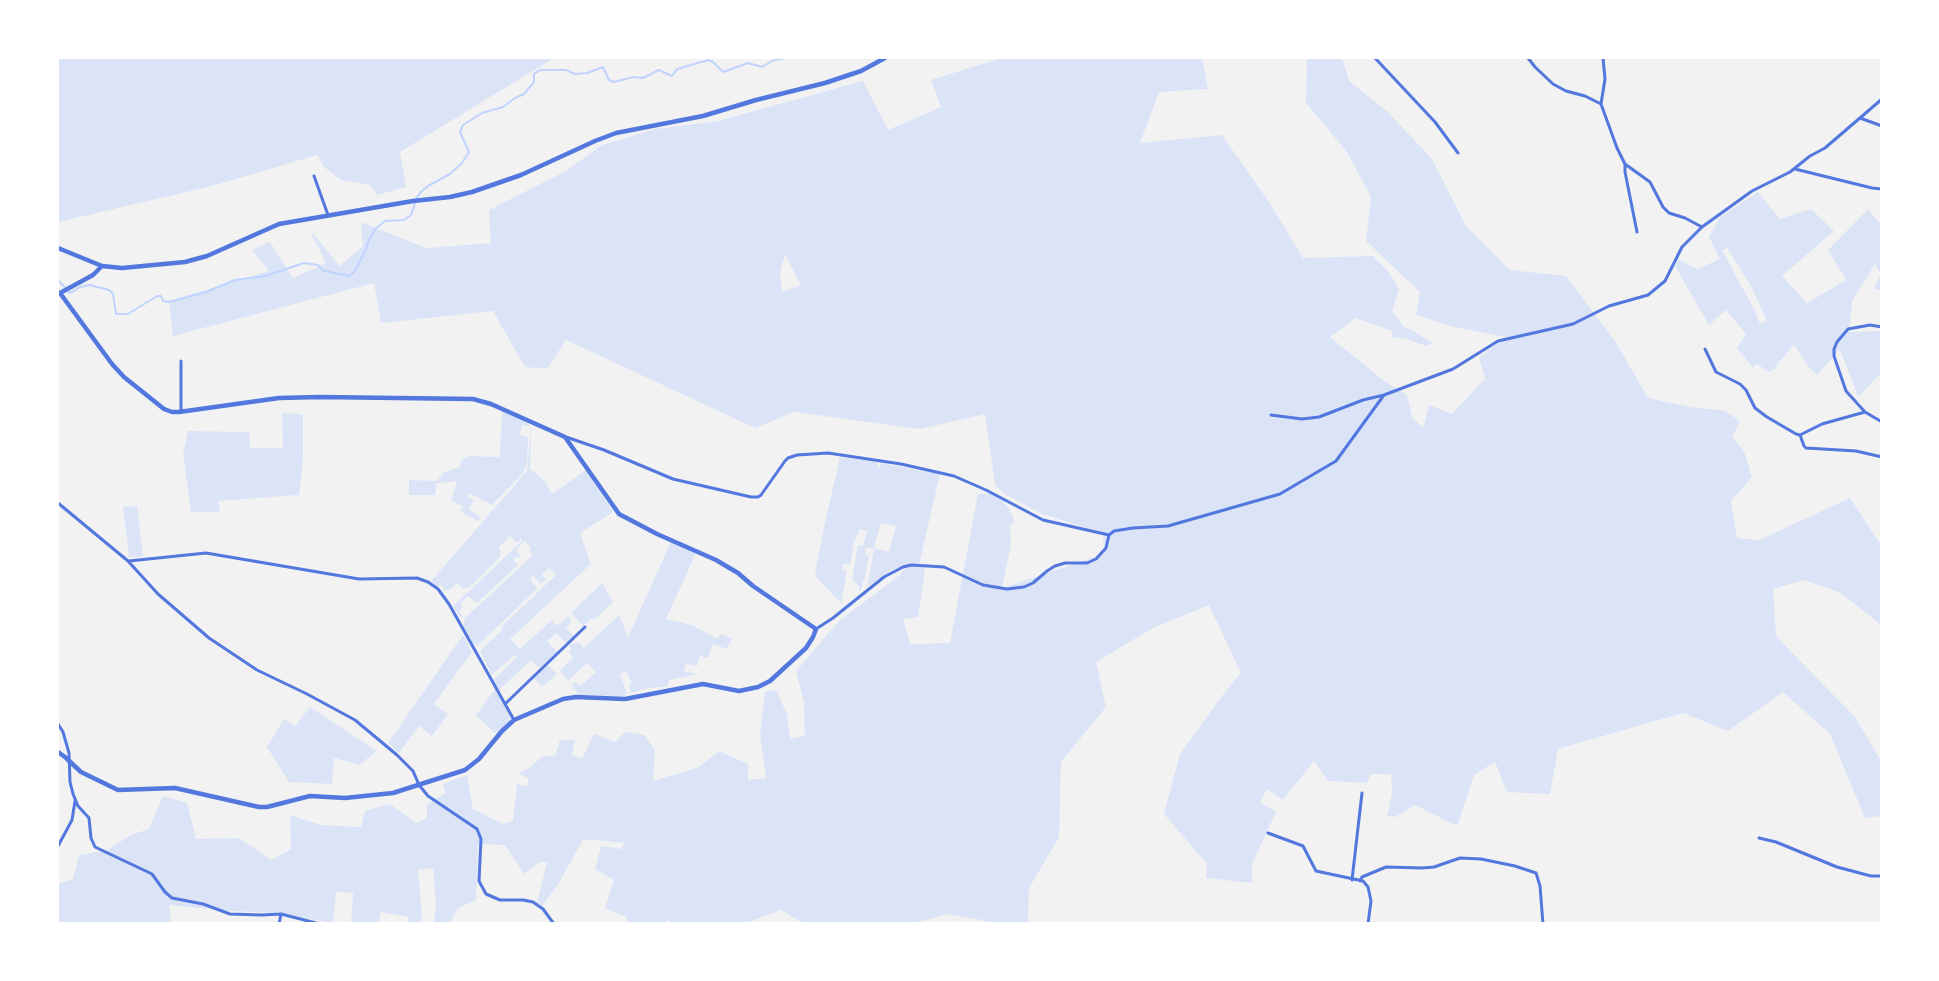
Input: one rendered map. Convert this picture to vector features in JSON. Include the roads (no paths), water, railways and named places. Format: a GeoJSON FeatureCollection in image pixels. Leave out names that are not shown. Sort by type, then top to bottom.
{"type":"FeatureCollection","features":[{"type":"Feature","properties":{"kind":"street"},"geometry":{"type":"LineString","coordinates":[[58,248],[102,266],[122,268],[185,262],[207,256],[279,224],[412,201],[454,196],[496,184],[616,133],[703,116],[756,100],[825,83],[861,72],[885,58]]}},
{"type":"Feature","properties":{"kind":"street"},"geometry":{"type":"LineString","coordinates":[[1375,58],[1434,122],[1458,153]]}},
{"type":"Feature","properties":{"kind":"street"},"geometry":{"type":"LineString","coordinates":[[1528,58],[1553,84],[1601,104]]}},
{"type":"Feature","properties":{"kind":"street"},"geometry":{"type":"LineString","coordinates":[[1532,63],[1533,58]]}},
{"type":"Feature","properties":{"kind":"street"},"geometry":{"type":"LineString","coordinates":[[1603,58],[1605,79],[1601,104],[1625,164],[1637,232]]}},
{"type":"Feature","properties":{"kind":"street"},"geometry":{"type":"LineString","coordinates":[[1270,415],[1302,419],[1319,417],[1453,369],[1486,348],[1512,337],[1573,324],[1609,306],[1648,295],[1665,282],[1682,247],[1702,227],[1752,191],[1825,148],[1882,99]]}},
{"type":"Feature","properties":{"kind":"street"},"geometry":{"type":"LineString","coordinates":[[1860,118],[1882,126]]}},
{"type":"Feature","properties":{"kind":"street"},"geometry":{"type":"LineString","coordinates":[[1625,164],[1650,182],[1663,207],[1670,213],[1702,227]]}},
{"type":"Feature","properties":{"kind":"street"},"geometry":{"type":"LineString","coordinates":[[1794,168],[1882,189]]}},
{"type":"Feature","properties":{"kind":"street"},"geometry":{"type":"LineString","coordinates":[[314,176],[328,215]]}},
{"type":"Feature","properties":{"kind":"street"},"geometry":{"type":"LineString","coordinates":[[102,266],[94,274],[62,291],[112,364],[124,377],[164,409],[172,412],[287,398],[473,399],[491,404],[565,437],[604,450],[673,479],[755,497],[761,495],[788,458],[797,455],[828,453],[901,464],[954,476],[1044,520],[1109,535]]}},
{"type":"Feature","properties":{"kind":"street"},"geometry":{"type":"LineString","coordinates":[[1882,327],[1870,325],[1848,329],[1834,349],[1834,358],[1846,391],[1865,412],[1882,422]]}},
{"type":"Feature","properties":{"kind":"street"},"geometry":{"type":"LineString","coordinates":[[1705,349],[1716,372],[1740,384],[1746,390],[1755,408],[1767,417],[1800,435],[1806,448],[1856,451],[1882,457]]}},
{"type":"Feature","properties":{"kind":"street"},"geometry":{"type":"LineString","coordinates":[[181,361],[181,412]]}},
{"type":"Feature","properties":{"kind":"street"},"geometry":{"type":"LineString","coordinates":[[58,752],[81,772],[118,790],[182,789],[264,808],[306,797],[345,798],[399,792],[465,770],[479,759],[502,731],[514,720],[571,697],[625,699],[703,684],[739,691],[752,689],[770,681],[806,648],[816,628],[833,618],[884,577],[903,567],[911,565],[944,567],[983,586],[1015,589],[1029,585],[1055,566],[1096,559],[1106,548],[1109,535],[1114,531],[1168,526],[1280,494],[1336,461],[1384,395]]}},
{"type":"Feature","properties":{"kind":"street"},"geometry":{"type":"LineString","coordinates":[[1800,435],[1822,424],[1865,412]]}},
{"type":"Feature","properties":{"kind":"street"},"geometry":{"type":"LineString","coordinates":[[565,437],[619,514],[657,534],[716,560],[816,628]]}},
{"type":"Feature","properties":{"kind":"street"},"geometry":{"type":"LineString","coordinates":[[58,503],[128,561],[158,594],[209,638],[257,670],[355,720],[397,755],[413,771],[419,785],[428,796],[439,806],[476,830],[481,839],[479,881],[486,894],[500,900],[533,902],[543,909],[554,924]]}},
{"type":"Feature","properties":{"kind":"street"},"geometry":{"type":"LineString","coordinates":[[128,561],[206,553],[358,579],[417,578],[428,582],[438,589],[448,604],[514,720]]}},
{"type":"Feature","properties":{"kind":"street"},"geometry":{"type":"LineString","coordinates":[[505,704],[585,627]]}},
{"type":"Feature","properties":{"kind":"street"},"geometry":{"type":"LineString","coordinates":[[58,724],[67,744],[70,782],[75,801],[72,820],[58,846]]}},
{"type":"Feature","properties":{"kind":"street"},"geometry":{"type":"LineString","coordinates":[[1352,880],[1362,793]]}},
{"type":"Feature","properties":{"kind":"street"},"geometry":{"type":"LineString","coordinates":[[75,801],[89,818],[91,838],[95,847],[152,874],[165,892],[172,898],[203,904],[230,914],[281,914],[320,924]]}},
{"type":"Feature","properties":{"kind":"street"},"geometry":{"type":"LineString","coordinates":[[1268,834],[1303,846],[1316,871],[1363,881],[1368,887],[1372,901],[1368,924]]}},
{"type":"Feature","properties":{"kind":"street"},"geometry":{"type":"LineString","coordinates":[[1759,838],[1776,842],[1837,867],[1871,876],[1882,876]]}},
{"type":"Feature","properties":{"kind":"street"},"geometry":{"type":"LineString","coordinates":[[1360,881],[1362,877],[1386,867],[1434,867],[1460,858],[1481,859],[1510,865],[1536,873],[1540,886],[1543,924]]}},
{"type":"Feature","properties":{"kind":"street"},"geometry":{"type":"LineString","coordinates":[[279,924],[281,914]]}},
{"type":"Feature","properties":{"kind":"waterway"},"geometry":{"type":"LineString","coordinates":[[58,280],[70,293],[80,287],[90,285],[109,290],[113,294],[116,314],[128,314],[157,296],[161,296],[163,301],[169,302],[206,292],[235,280],[265,276],[304,263],[318,265],[324,271],[349,276],[355,271],[375,229],[385,221],[404,220],[411,215],[417,197],[422,191],[450,174],[462,163],[469,152],[460,132],[463,125],[482,113],[503,107],[524,94],[534,82],[534,74],[540,70],[566,70],[575,74],[587,73],[603,67],[609,80],[614,82],[633,77],[643,78],[659,70],[672,76],[676,70],[708,60],[713,62],[723,72],[748,63],[762,67],[774,60],[788,58]]}}]}
